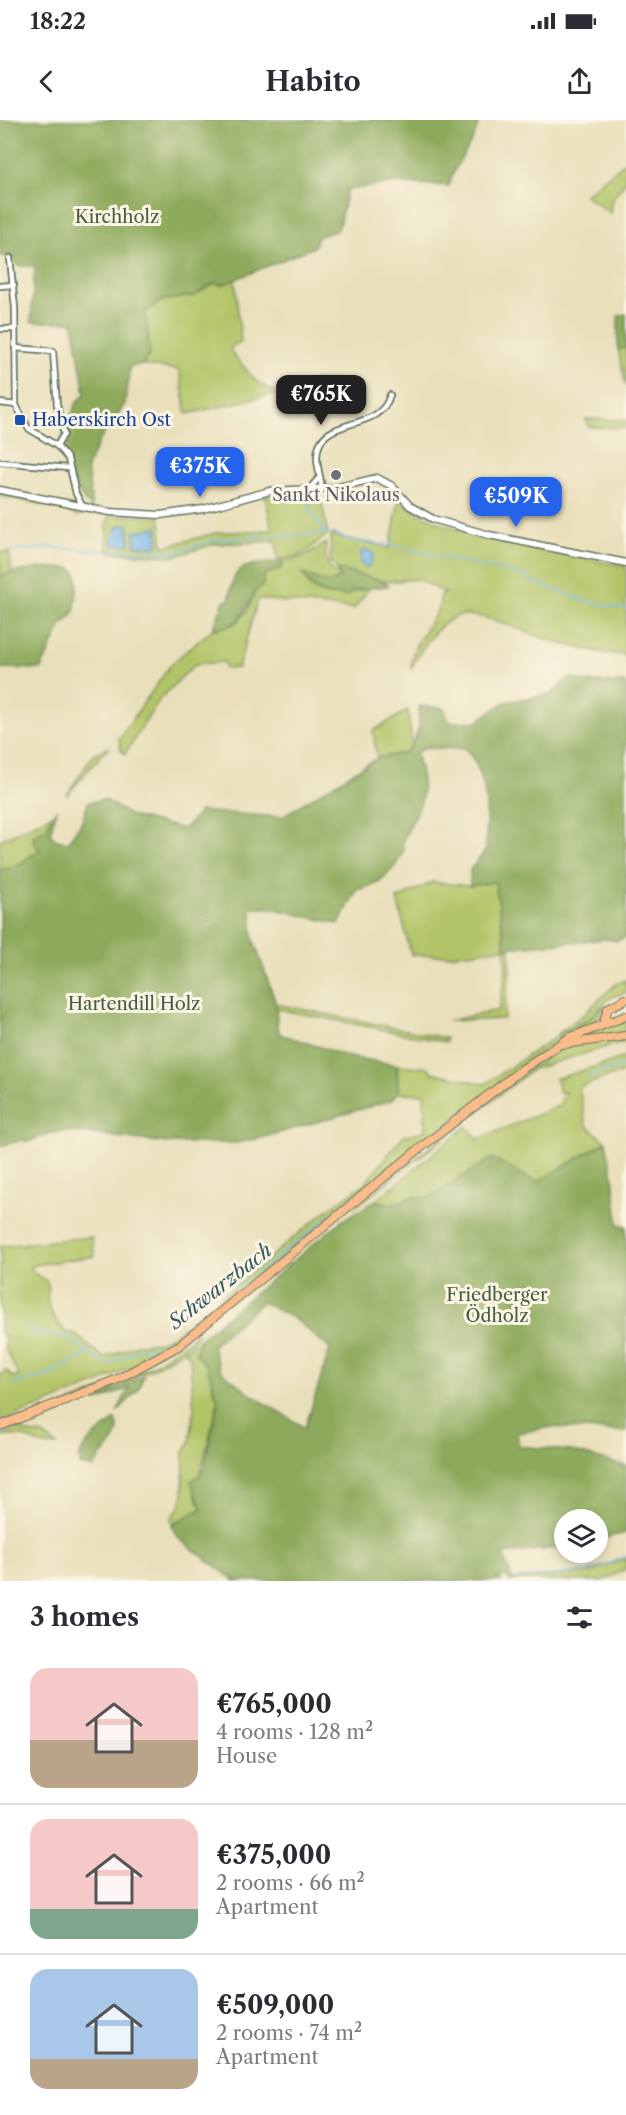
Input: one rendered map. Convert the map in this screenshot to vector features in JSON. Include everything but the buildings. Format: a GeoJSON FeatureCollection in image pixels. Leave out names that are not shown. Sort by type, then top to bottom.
{"type":"FeatureCollection","features":[{"type":"Feature","properties":{"kind":"main road"},"geometry":{"type":"LineString","coordinates":[[604,1022],[608,1008],[626,999]]}},
{"type":"Feature","properties":{"kind":"main road"},"geometry":{"type":"LineString","coordinates":[[0,1426],[118,1379],[180,1345],[414,1153],[554,1047],[604,1022],[626,1016]]}},
{"type":"Feature","properties":{"kind":"main road"},"geometry":{"type":"LineString","coordinates":[[554,1047],[626,1036]]}},
{"type":"Feature","properties":{"kind":"street"},"geometry":{"type":"LineString","coordinates":[[10,258],[14,285],[16,405],[28,428],[57,446],[68,459],[68,468],[83,507]]}},
{"type":"Feature","properties":{"kind":"street"},"geometry":{"type":"LineString","coordinates":[[0,286],[14,285]]}},
{"type":"Feature","properties":{"kind":"street"},"geometry":{"type":"LineString","coordinates":[[0,329],[15,328]]}},
{"type":"Feature","properties":{"kind":"street"},"geometry":{"type":"LineString","coordinates":[[15,348],[53,351],[57,405],[64,434],[57,446]]}},
{"type":"Feature","properties":{"kind":"street"},"geometry":{"type":"LineString","coordinates":[[322,489],[317,455],[323,440],[333,430],[380,414],[387,405],[390,395]]}},
{"type":"Feature","properties":{"kind":"street"},"geometry":{"type":"LineString","coordinates":[[0,403],[16,405]]}},
{"type":"Feature","properties":{"kind":"street"},"geometry":{"type":"LineString","coordinates":[[0,462],[68,468]]}},
{"type":"Feature","properties":{"kind":"street"},"geometry":{"type":"LineString","coordinates":[[309,489],[320,477]]}},
{"type":"Feature","properties":{"kind":"street"},"geometry":{"type":"LineString","coordinates":[[0,490],[130,514],[177,514],[270,491],[322,489],[377,478],[392,486],[410,506],[433,519],[489,535],[626,563]]}},
{"type":"Feature","properties":{"kind":"green space","name":"Kirchholz"},"geometry":{"type":"Polygon","coordinates":[[[0,120],[479,120],[473,138],[455,169],[449,186],[395,183],[347,190],[338,230],[317,237],[314,247],[222,285],[214,283],[194,296],[164,300],[145,311],[150,354],[142,365],[130,366],[125,404],[99,441],[87,467],[92,507],[77,489],[59,445],[77,402],[85,394],[73,322],[31,322],[35,266],[18,266],[11,256],[0,256],[0,120]]]}},
{"type":"Feature","properties":{"kind":"green space"},"geometry":{"type":"Polygon","coordinates":[[[626,161],[626,181],[612,199],[610,213],[585,195],[626,161]]]}},
{"type":"Feature","properties":{"kind":"green space"},"geometry":{"type":"Polygon","coordinates":[[[235,279],[241,343],[233,345],[230,351],[257,382],[280,396],[270,395],[187,414],[179,370],[142,365],[150,354],[145,311],[164,300],[194,296],[214,283],[222,285],[235,279]]]}},
{"type":"Feature","properties":{"kind":"green space"},"geometry":{"type":"Polygon","coordinates":[[[626,314],[626,348],[618,349],[618,316],[626,314]]]}},
{"type":"Feature","properties":{"kind":"green space"},"geometry":{"type":"Polygon","coordinates":[[[626,348],[626,386],[618,349],[626,348]]]}},
{"type":"Feature","properties":{"kind":"green space"},"geometry":{"type":"Polygon","coordinates":[[[343,380],[342,402],[330,407],[317,402],[311,381],[343,380]]]}},
{"type":"Feature","properties":{"kind":"green space"},"geometry":{"type":"Polygon","coordinates":[[[586,419],[626,420],[626,428],[588,427],[586,419]]]}},
{"type":"Feature","properties":{"kind":"green space"},"geometry":{"type":"Polygon","coordinates":[[[0,492],[106,514],[91,513],[77,516],[55,507],[0,496],[0,492]]]}},
{"type":"Feature","properties":{"kind":"green space"},"geometry":{"type":"Polygon","coordinates":[[[296,492],[320,493],[328,534],[302,555],[278,560],[276,541],[214,544],[176,556],[107,552],[107,522],[110,515],[160,517],[163,547],[215,533],[272,530],[265,496],[296,492]]]}},
{"type":"Feature","properties":{"kind":"green space"},"geometry":{"type":"Polygon","coordinates":[[[399,499],[419,513],[475,535],[539,550],[626,566],[626,655],[571,646],[498,621],[464,615],[448,621],[435,632],[411,669],[415,648],[436,613],[441,594],[446,593],[418,579],[384,582],[337,569],[330,561],[331,535],[390,548],[399,499]]]}},
{"type":"Feature","properties":{"kind":"green space"},"geometry":{"type":"Polygon","coordinates":[[[326,543],[327,562],[331,569],[340,575],[338,579],[329,583],[302,574],[310,586],[323,594],[338,595],[369,589],[354,609],[258,599],[238,668],[225,668],[224,662],[195,664],[159,700],[125,754],[121,751],[119,738],[172,663],[213,629],[236,624],[248,610],[256,590],[262,587],[265,574],[283,566],[282,561],[303,557],[326,543]]]}},
{"type":"Feature","properties":{"kind":"green space"},"geometry":{"type":"Polygon","coordinates":[[[9,552],[12,573],[0,575],[0,553],[9,552]]]}},
{"type":"Feature","properties":{"kind":"green space"},"geometry":{"type":"Polygon","coordinates":[[[282,561],[281,569],[265,574],[262,587],[256,590],[236,622],[213,629],[224,601],[229,600],[231,586],[239,571],[252,565],[282,561]]]}},
{"type":"Feature","properties":{"kind":"green space"},"geometry":{"type":"Polygon","coordinates":[[[39,568],[70,568],[76,572],[78,583],[74,613],[61,626],[41,669],[0,668],[0,575],[39,568]]]}},
{"type":"Feature","properties":{"kind":"green space"},"geometry":{"type":"Polygon","coordinates":[[[337,569],[383,581],[389,586],[353,590],[348,596],[327,594],[315,589],[301,573],[330,583],[340,577],[337,569]]]}},
{"type":"Feature","properties":{"kind":"green space","name":"Hartendill Holz"},"geometry":{"type":"Polygon","coordinates":[[[572,677],[585,682],[626,683],[626,938],[616,941],[607,939],[506,948],[495,882],[470,886],[470,870],[486,850],[485,797],[480,772],[466,749],[425,748],[416,753],[423,791],[419,808],[402,842],[404,850],[396,865],[386,876],[380,881],[357,890],[339,924],[270,908],[251,908],[253,938],[276,1004],[280,1034],[350,1057],[397,1065],[398,1093],[392,1100],[265,1137],[236,1143],[168,1143],[66,1131],[47,1134],[28,1142],[23,1140],[0,1146],[0,870],[19,864],[40,850],[33,843],[34,835],[46,829],[57,809],[50,834],[56,840],[68,842],[81,823],[88,803],[104,799],[131,816],[184,829],[200,811],[281,817],[377,758],[404,753],[412,745],[419,728],[419,706],[444,708],[449,722],[476,722],[505,702],[551,694],[572,677]]]}},
{"type":"Feature","properties":{"kind":"green space"},"geometry":{"type":"Polygon","coordinates":[[[408,710],[412,745],[404,753],[377,758],[373,731],[408,710]]]}},
{"type":"Feature","properties":{"kind":"green space"},"geometry":{"type":"Polygon","coordinates":[[[110,747],[103,753],[66,796],[94,753],[110,747]]]}},
{"type":"Feature","properties":{"kind":"green space"},"geometry":{"type":"Polygon","coordinates":[[[52,815],[41,850],[19,864],[0,870],[0,840],[52,815]]]}},
{"type":"Feature","properties":{"kind":"green space"},"geometry":{"type":"Polygon","coordinates":[[[495,881],[505,947],[510,947],[510,970],[504,1019],[448,1021],[499,1010],[506,970],[505,948],[451,955],[411,955],[397,899],[433,882],[470,886],[495,881]]]}},
{"type":"Feature","properties":{"kind":"green space"},"geometry":{"type":"Polygon","coordinates":[[[626,980],[626,993],[611,997],[587,1020],[556,1035],[584,1014],[616,984],[626,980]]]}},
{"type":"Feature","properties":{"kind":"green space"},"geometry":{"type":"Polygon","coordinates":[[[276,1004],[446,1038],[446,1042],[276,1009],[276,1004]]]}},
{"type":"Feature","properties":{"kind":"green space"},"geometry":{"type":"Polygon","coordinates":[[[604,1005],[600,1020],[553,1044],[506,1077],[177,1342],[112,1376],[0,1422],[0,1374],[7,1371],[12,1377],[19,1376],[5,1348],[5,1337],[0,1332],[0,1246],[91,1237],[95,1256],[34,1265],[30,1271],[40,1276],[48,1284],[48,1302],[55,1319],[67,1334],[72,1332],[104,1358],[139,1344],[159,1342],[172,1336],[193,1320],[330,1208],[366,1182],[403,1136],[425,1131],[424,1094],[398,1093],[397,1065],[430,1068],[431,1072],[485,1084],[554,1038],[590,1020],[604,1005]]]}},
{"type":"Feature","properties":{"kind":"green space"},"geometry":{"type":"Polygon","coordinates":[[[626,1018],[626,1033],[579,1038],[626,1018]]]}},
{"type":"Feature","properties":{"kind":"green space"},"geometry":{"type":"Polygon","coordinates":[[[626,1038],[626,1041],[533,1069],[354,1208],[528,1069],[570,1044],[626,1038]]]}},
{"type":"Feature","properties":{"kind":"green space"},"geometry":{"type":"Polygon","coordinates":[[[626,1057],[626,1071],[579,1087],[586,1125],[606,1142],[537,1182],[492,1159],[428,1198],[413,1197],[391,1204],[375,1201],[467,1126],[478,1139],[559,1106],[565,1092],[560,1093],[555,1079],[626,1057]]]}},
{"type":"Feature","properties":{"kind":"green space","name":"Friedberger Ödholz"},"geometry":{"type":"Polygon","coordinates":[[[606,1142],[613,1176],[618,1224],[626,1226],[626,1432],[552,1427],[517,1433],[519,1446],[571,1451],[626,1466],[626,1533],[608,1537],[608,1509],[554,1509],[554,1548],[503,1554],[513,1581],[509,1581],[506,1575],[497,1579],[503,1581],[235,1581],[177,1537],[172,1527],[176,1522],[202,1509],[191,1481],[200,1475],[204,1468],[218,1402],[207,1366],[196,1354],[200,1339],[341,1221],[375,1201],[391,1204],[413,1197],[428,1198],[492,1158],[537,1182],[606,1142]],[[262,1302],[212,1346],[220,1370],[253,1396],[305,1428],[330,1349],[295,1319],[262,1302]]]}},
{"type":"Feature","properties":{"kind":"green space"},"geometry":{"type":"Polygon","coordinates":[[[197,1334],[187,1347],[139,1375],[0,1432],[117,1383],[155,1364],[197,1334]]]}},
{"type":"Feature","properties":{"kind":"green space"},"geometry":{"type":"Polygon","coordinates":[[[200,1339],[196,1354],[207,1366],[218,1402],[195,1494],[202,1509],[176,1522],[172,1527],[171,1518],[180,1506],[183,1492],[184,1451],[190,1442],[194,1410],[190,1357],[185,1351],[200,1339]]]}},
{"type":"Feature","properties":{"kind":"green space"},"geometry":{"type":"Polygon","coordinates":[[[144,1376],[138,1390],[117,1412],[129,1388],[98,1401],[90,1400],[144,1376]]]}},
{"type":"Feature","properties":{"kind":"green space"},"geometry":{"type":"Polygon","coordinates":[[[115,1419],[118,1432],[94,1468],[80,1465],[82,1450],[86,1444],[115,1419]]]}},
{"type":"Feature","properties":{"kind":"green space"},"geometry":{"type":"Polygon","coordinates":[[[22,1427],[24,1432],[43,1435],[57,1445],[48,1446],[20,1436],[4,1437],[2,1435],[22,1427]]]}},
{"type":"Feature","properties":{"kind":"green space"},"geometry":{"type":"Polygon","coordinates":[[[626,1558],[626,1569],[603,1581],[512,1580],[591,1572],[626,1558]]]}},
{"type":"Feature","properties":{"kind":"water"},"geometry":{"type":"Polygon","coordinates":[[[120,525],[128,525],[130,545],[113,545],[114,534],[120,525]]]}},
{"type":"Feature","properties":{"kind":"water"},"geometry":{"type":"Polygon","coordinates":[[[157,527],[158,546],[135,546],[135,532],[157,527]]]}},
{"type":"Feature","properties":{"kind":"water"},"geometry":{"type":"Polygon","coordinates":[[[363,550],[370,551],[374,555],[368,568],[361,564],[363,550]]]}},
{"type":"Feature","properties":{"kind":"waterway"},"geometry":{"type":"LineString","coordinates":[[307,495],[310,508],[324,532]]}},
{"type":"Feature","properties":{"kind":"waterway"},"geometry":{"type":"LineString","coordinates":[[109,550],[174,553],[214,540],[327,533]]}},
{"type":"Feature","properties":{"kind":"waterway"},"geometry":{"type":"LineString","coordinates":[[333,533],[350,540],[391,545],[526,576],[531,581],[585,601],[626,609]]}},
{"type":"Feature","properties":{"kind":"waterway"},"geometry":{"type":"LineString","coordinates":[[11,551],[52,547],[104,551]]}},
{"type":"Feature","properties":{"kind":"waterway","name":"Schwarzbach"},"geometry":{"type":"LineString","coordinates":[[588,1076],[626,1065]]}},
{"type":"Feature","properties":{"kind":"waterway","name":"Schwarzbach"},"geometry":{"type":"LineString","coordinates":[[339,1208],[378,1178]]}},
{"type":"Feature","properties":{"kind":"waterway","name":"Schwarzbach"},"geometry":{"type":"LineString","coordinates":[[13,1384],[47,1376],[89,1353],[107,1365],[141,1349],[162,1346],[175,1340],[213,1313],[253,1277],[336,1210]]}},
{"type":"Feature","properties":{"kind":"waterway"},"geometry":{"type":"LineString","coordinates":[[27,1329],[41,1334],[68,1337],[88,1352]]}},
{"type":"Feature","properties":{"kind":"waterway"},"geometry":{"type":"LineString","coordinates":[[515,1578],[586,1572],[626,1557]]}},
{"type":"Feature","properties":{"kind":"place","name":"Haberskirch Ost"},"geometry":{"type":"Point","coordinates":[20,420]}},
{"type":"Feature","properties":{"kind":"place","name":"Sankt Nikolaus"},"geometry":{"type":"Point","coordinates":[336,475]}}]}
